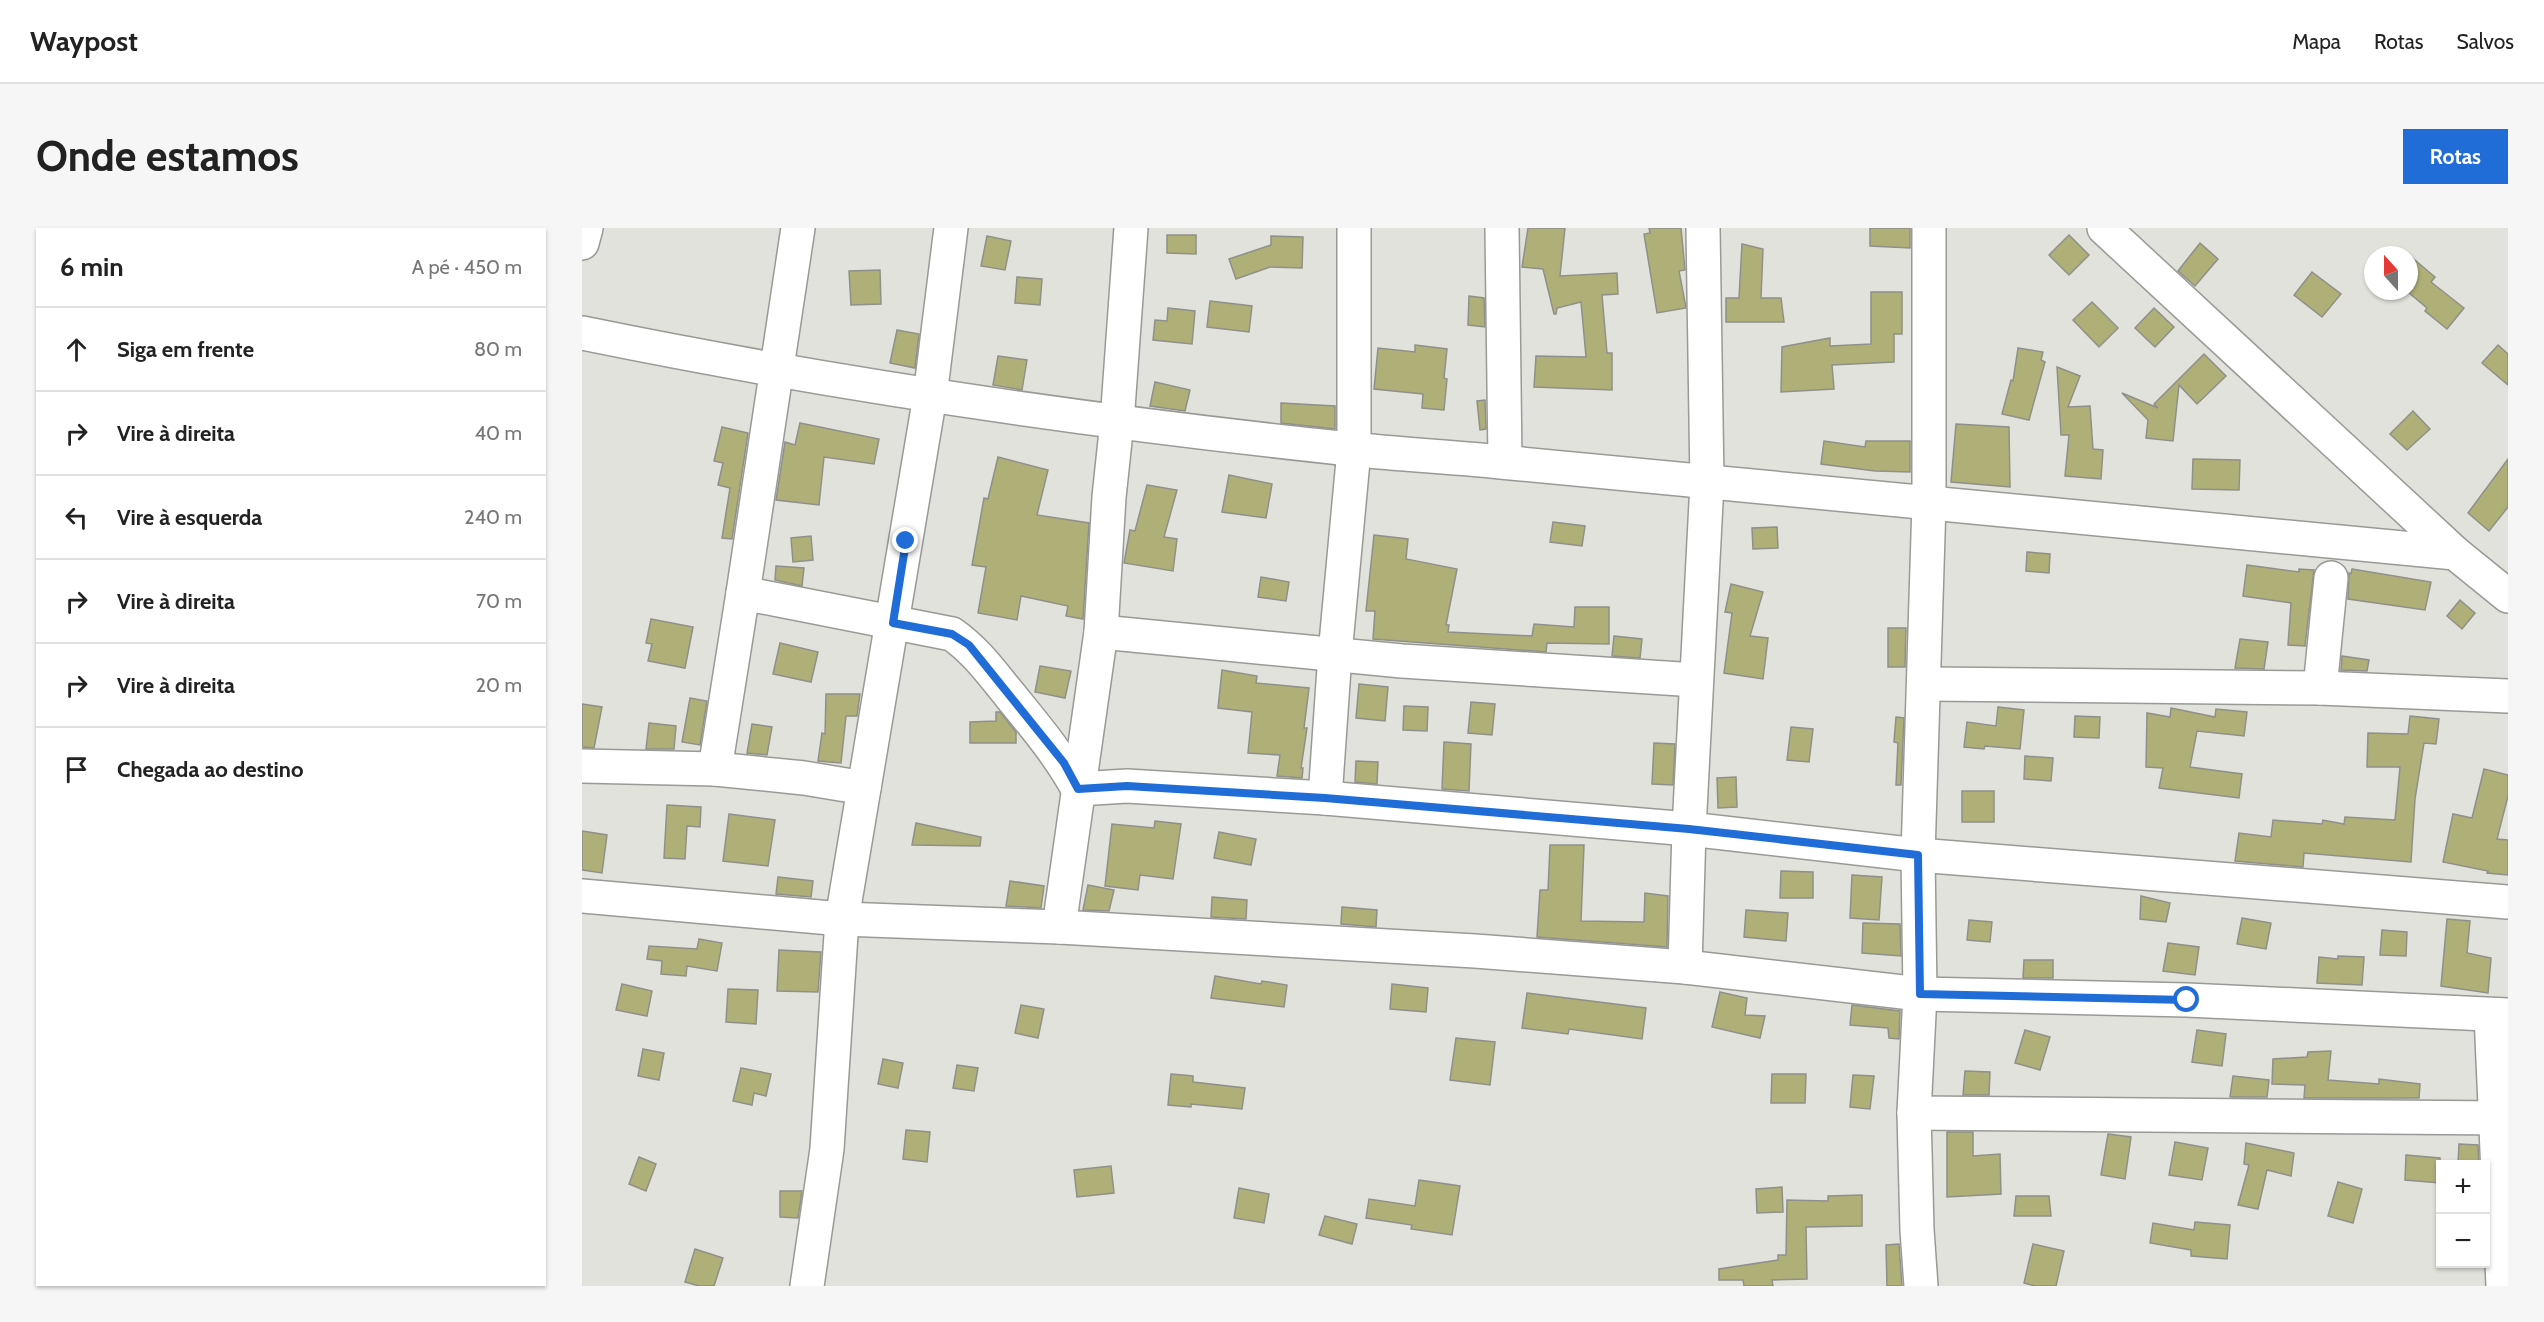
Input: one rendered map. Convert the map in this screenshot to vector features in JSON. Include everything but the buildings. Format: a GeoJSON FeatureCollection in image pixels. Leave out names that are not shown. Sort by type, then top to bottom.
{"type":"FeatureCollection","features":[{"type":"Feature","properties":{"kind":"street"},"geometry":{"type":"LineString","coordinates":[[582,243],[586,228]]}},
{"type":"Feature","properties":{"kind":"street"},"geometry":{"type":"LineString","coordinates":[[715,769],[798,228]]}},
{"type":"Feature","properties":{"kind":"street"},"geometry":{"type":"LineString","coordinates":[[807,1286],[827,1149],[842,919],[930,396],[951,228]]}},
{"type":"Feature","properties":{"kind":"street"},"geometry":{"type":"LineString","coordinates":[[1059,927],[1101,632],[1109,497],[1117,422],[1131,228]]}},
{"type":"Feature","properties":{"kind":"street"},"geometry":{"type":"LineString","coordinates":[[1325,798],[1335,654],[1354,450],[1354,228]]}},
{"type":"Feature","properties":{"kind":"street"},"geometry":{"type":"LineString","coordinates":[[1502,228],[1505,462]]}},
{"type":"Feature","properties":{"kind":"street"},"geometry":{"type":"LineString","coordinates":[[1685,967],[1689,829],[1707,483],[1703,228]]}},
{"type":"Feature","properties":{"kind":"street"},"geometry":{"type":"LineString","coordinates":[[1921,1286],[1914,1113],[1920,994],[1918,855],[1929,503],[1929,228]]}},
{"type":"Feature","properties":{"kind":"street"},"geometry":{"type":"LineString","coordinates":[[2104,228],[2455,553],[2508,596]]}},
{"type":"Feature","properties":{"kind":"street"},"geometry":{"type":"LineString","coordinates":[[582,333],[930,396],[1117,422],[1354,450],[1505,462],[2455,553]]}},
{"type":"Feature","properties":{"kind":"street"},"geometry":{"type":"LineString","coordinates":[[2320,688],[2331,578]]}},
{"type":"Feature","properties":{"kind":"street"},"geometry":{"type":"LineString","coordinates":[[743,593],[952,634],[969,645],[1064,763],[1078,789]]}},
{"type":"Feature","properties":{"kind":"street"},"geometry":{"type":"LineString","coordinates":[[1101,632],[1402,661],[1696,680]]}},
{"type":"Feature","properties":{"kind":"street"},"geometry":{"type":"LineString","coordinates":[[1925,684],[2320,688],[2508,696]]}},
{"type":"Feature","properties":{"kind":"street"},"geometry":{"type":"LineString","coordinates":[[582,766],[715,769],[804,778],[864,788]]}},
{"type":"Feature","properties":{"kind":"street"},"geometry":{"type":"LineString","coordinates":[[1078,789],[1127,786],[1325,798],[1689,829],[1918,855],[2508,902]]}},
{"type":"Feature","properties":{"kind":"street"},"geometry":{"type":"LineString","coordinates":[[582,896],[842,919],[1059,927],[1475,951],[1685,967],[1920,994],[2187,1000],[2499,1015],[2504,1282]]}},
{"type":"Feature","properties":{"kind":"street"},"geometry":{"type":"LineString","coordinates":[[1914,1113],[2501,1118]]}},
{"type":"Feature","properties":{"kind":"route"},"geometry":{"type":"LineString","coordinates":[[906,541],[893,623],[952,634],[969,645],[1064,763],[1078,789],[1127,786],[1325,798],[1689,829],[1918,855],[1920,994],[2187,1000]]}}]}
